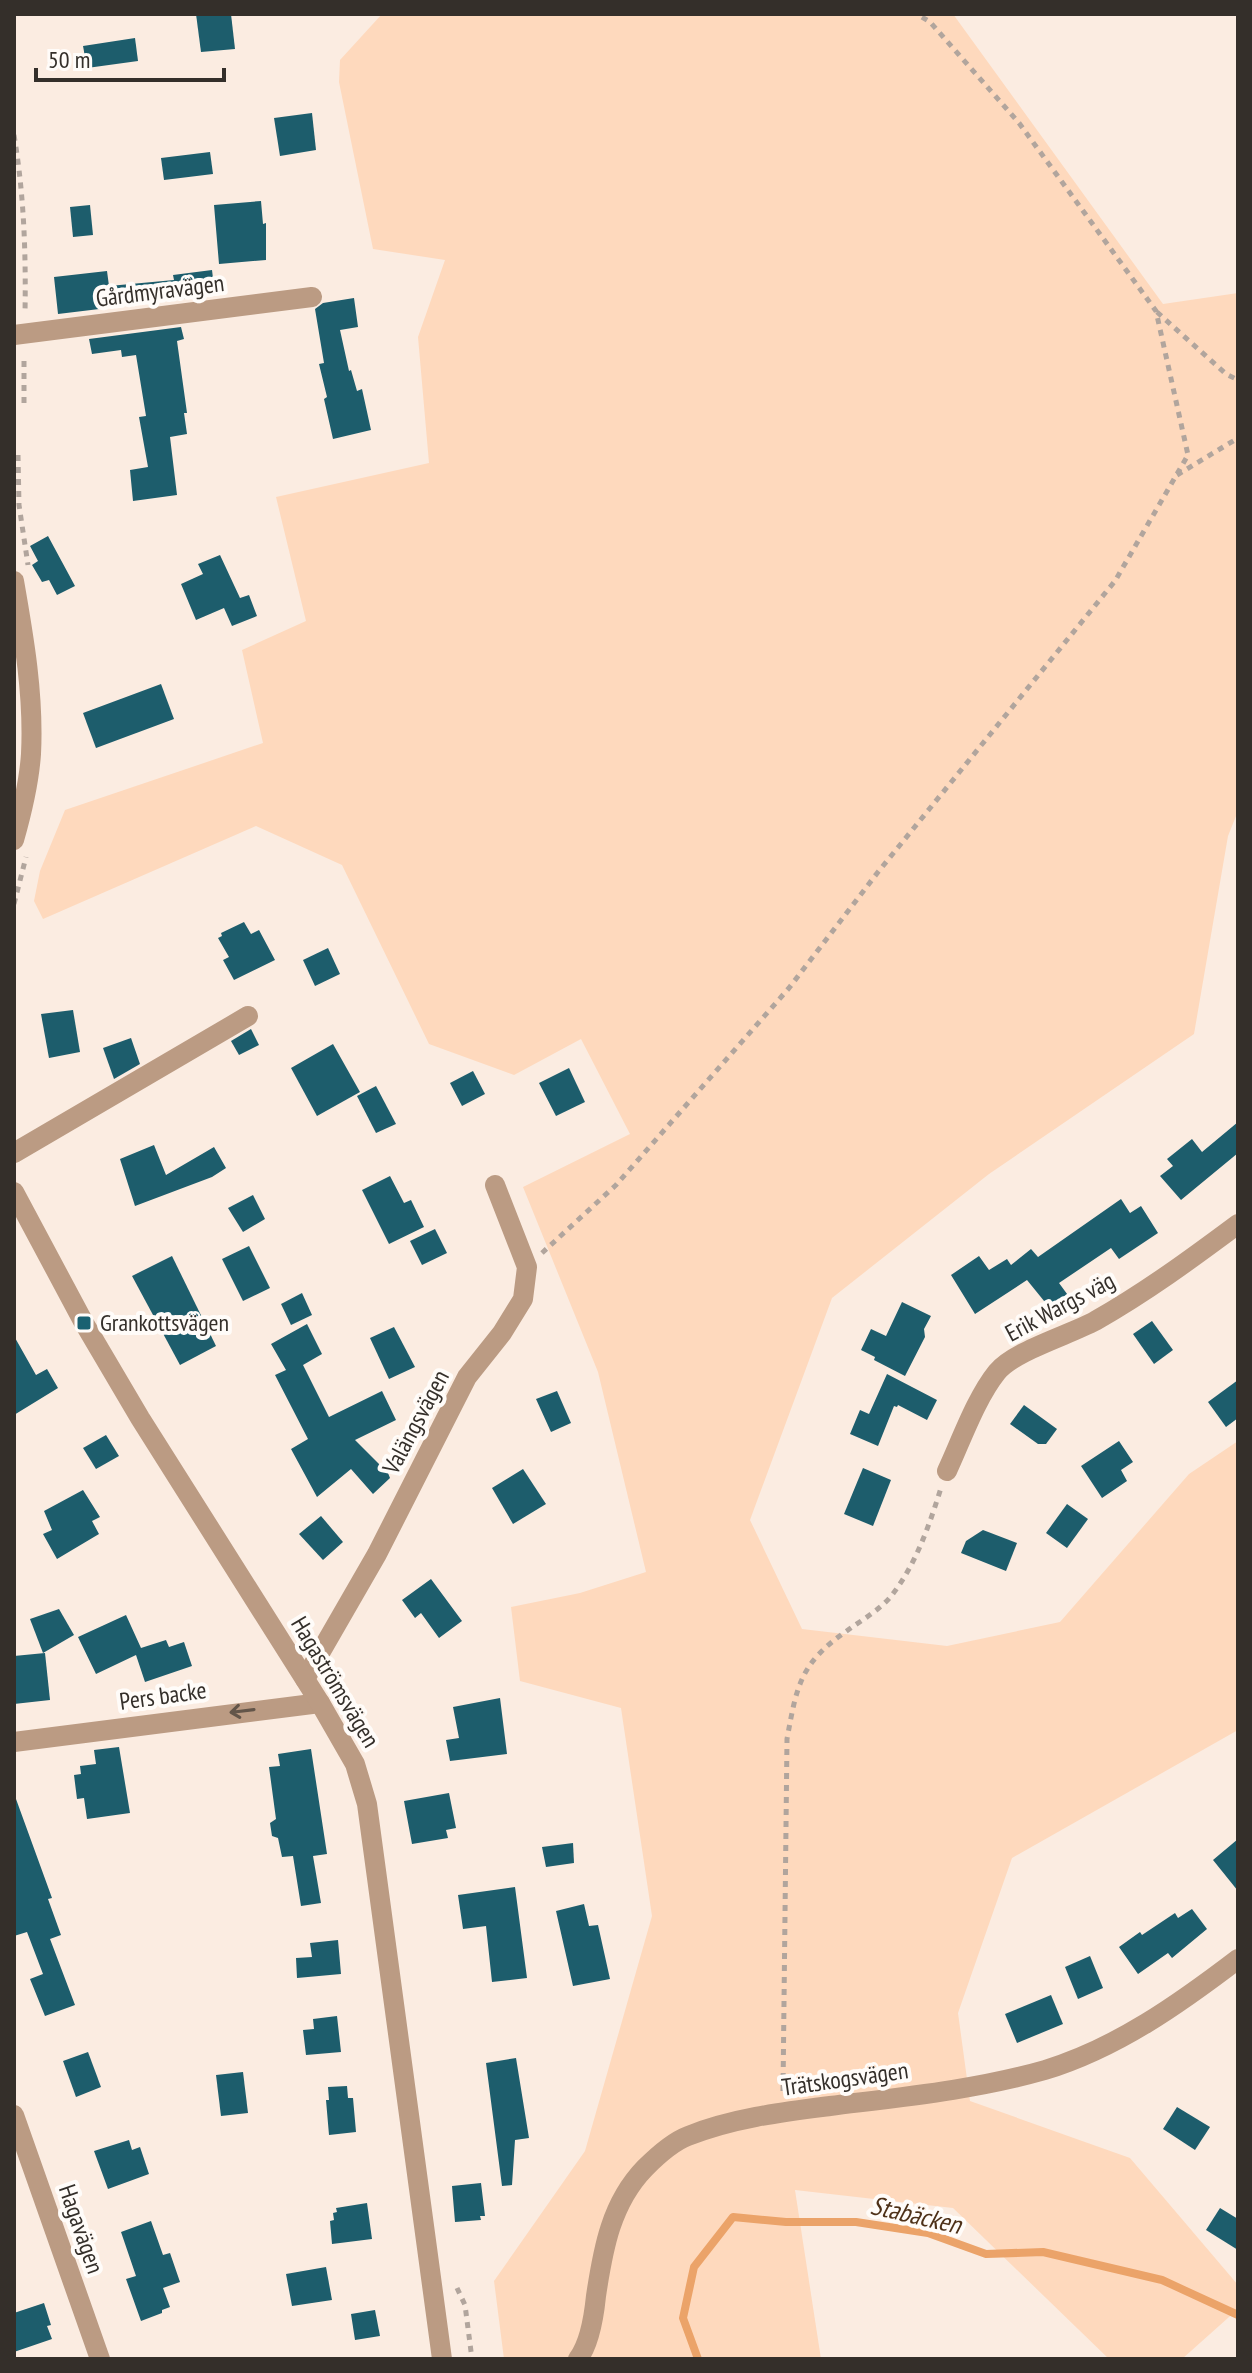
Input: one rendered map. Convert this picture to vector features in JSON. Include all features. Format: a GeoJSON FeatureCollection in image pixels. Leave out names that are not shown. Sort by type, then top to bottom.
{"type":"FeatureCollection","features":[{"type":"Feature","properties":{"kind":"street","name":"Gårdmyravägen"},"geometry":{"type":"LineString","coordinates":[[19,335],[312,297]]}},
{"type":"Feature","properties":{"kind":"street"},"geometry":{"type":"LineString","coordinates":[[14,581],[27,658],[31,754],[24,802],[14,840]]}},
{"type":"Feature","properties":{"kind":"street"},"geometry":{"type":"LineString","coordinates":[[14,1153],[248,1016]]}},
{"type":"Feature","properties":{"kind":"street"},"geometry":{"type":"LineString","coordinates":[[495,1185],[527,1267]]}},
{"type":"Feature","properties":{"kind":"street","name":"Hagaströmsvägen"},"geometry":{"type":"LineString","coordinates":[[14,1192],[84,1323],[140,1418],[320,1703],[355,1764],[367,1804],[442,2359]]}},
{"type":"Feature","properties":{"kind":"street","name":"Erik Wargs väg"},"geometry":{"type":"LineString","coordinates":[[947,1471],[988,1385],[999,1369],[1162,1282],[1238,1224]]}},
{"type":"Feature","properties":{"kind":"street","name":"Valängsvägen"},"geometry":{"type":"LineString","coordinates":[[305,1679],[377,1554],[467,1377],[502,1333],[523,1299],[527,1267]]}},
{"type":"Feature","properties":{"kind":"street","name":"Pers backe"},"geometry":{"type":"LineString","coordinates":[[14,1742],[320,1703]]}},
{"type":"Feature","properties":{"kind":"street","name":"Trätskogsvägen"},"geometry":{"type":"LineString","coordinates":[[578,2359],[593,2317],[610,2225],[624,2195],[661,2153],[686,2136],[783,2112],[969,2088],[1045,2069],[1124,2037],[1190,1996],[1238,1959]]}},
{"type":"Feature","properties":{"kind":"street","name":"Hagavägen"},"geometry":{"type":"LineString","coordinates":[[14,2115],[100,2359]]}},
{"type":"Feature","properties":{"kind":"path"},"geometry":{"type":"LineString","coordinates":[[917,14],[930,22],[1019,123],[1156,311],[1226,374],[1238,380]]}},
{"type":"Feature","properties":{"kind":"path"},"geometry":{"type":"LineString","coordinates":[[14,135],[21,173],[26,251],[19,335],[24,403]]}},
{"type":"Feature","properties":{"kind":"path"},"geometry":{"type":"LineString","coordinates":[[527,1267],[616,1185],[789,988],[878,872],[1115,581],[1188,455],[1156,311]]}},
{"type":"Feature","properties":{"kind":"path"},"geometry":{"type":"LineString","coordinates":[[1176,476],[1238,438]]}},
{"type":"Feature","properties":{"kind":"path"},"geometry":{"type":"LineString","coordinates":[[783,2112],[787,1739],[796,1690],[807,1666],[833,1640],[890,1598],[928,1529],[947,1471]]}},
{"type":"Feature","properties":{"kind":"path"},"geometry":{"type":"LineString","coordinates":[[455,2283],[465,2305],[472,2359]]}},
{"type":"Feature","properties":{"kind":"shaded area"},"geometry":{"type":"Polygon","coordinates":[[[382,14],[953,14],[1163,304],[1238,293],[1238,811],[1228,836],[1194,1034],[989,1174],[832,1298],[750,1520],[802,1629],[947,1646],[1060,1622],[1189,1474],[1238,1441],[1238,1730],[1012,1858],[958,2013],[970,2101],[1130,2158],[1238,2285],[1238,2309],[1182,2359],[1109,2359],[953,2208],[795,2190],[821,2359],[504,2359],[494,2281],[585,2151],[652,1916],[621,1708],[520,1681],[511,1607],[580,1593],[646,1572],[598,1372],[523,1187],[630,1134],[581,1039],[514,1075],[429,1044],[342,865],[256,826],[43,919],[34,901],[40,871],[65,810],[263,743],[242,650],[306,621],[276,497],[429,463],[418,337],[445,260],[373,249],[339,82],[340,60],[382,14]]]}},
{"type":"Feature","properties":{"kind":"building"},"geometry":{"type":"Polygon","coordinates":[[[196,14],[231,14],[235,49],[201,52],[196,14]]]}},
{"type":"Feature","properties":{"kind":"building"},"geometry":{"type":"Polygon","coordinates":[[[135,38],[138,61],[87,68],[83,46],[135,38]]]}},
{"type":"Feature","properties":{"kind":"building"},"geometry":{"type":"Polygon","coordinates":[[[312,113],[316,150],[280,156],[274,118],[312,113]]]}},
{"type":"Feature","properties":{"kind":"building"},"geometry":{"type":"Polygon","coordinates":[[[210,152],[213,174],[164,180],[161,158],[210,152]]]}},
{"type":"Feature","properties":{"kind":"building"},"geometry":{"type":"Polygon","coordinates":[[[261,201],[263,224],[266,223],[266,260],[219,264],[214,205],[261,201]]]}},
{"type":"Feature","properties":{"kind":"building"},"geometry":{"type":"Polygon","coordinates":[[[90,205],[93,235],[73,237],[70,207],[90,205]]]}},
{"type":"Feature","properties":{"kind":"building"},"geometry":{"type":"Polygon","coordinates":[[[212,270],[215,295],[58,314],[54,277],[107,271],[109,286],[174,280],[173,275],[212,270]]]}},
{"type":"Feature","properties":{"kind":"building"},"geometry":{"type":"Polygon","coordinates":[[[354,298],[358,327],[340,330],[349,371],[357,391],[362,389],[371,430],[333,439],[319,364],[324,363],[315,309],[323,303],[354,298]]]}},
{"type":"Feature","properties":{"kind":"building"},"geometry":{"type":"Polygon","coordinates":[[[181,327],[184,339],[177,341],[187,434],[170,437],[177,495],[133,501],[130,470],[148,467],[139,417],[146,416],[136,355],[122,357],[121,350],[92,354],[89,339],[181,327]]]}},
{"type":"Feature","properties":{"kind":"building"},"geometry":{"type":"Polygon","coordinates":[[[48,536],[75,586],[57,595],[49,580],[42,582],[32,565],[38,561],[30,546],[48,536]]]}},
{"type":"Feature","properties":{"kind":"building"},"geometry":{"type":"Polygon","coordinates":[[[220,555],[240,598],[249,595],[257,616],[232,626],[224,608],[196,620],[181,584],[203,574],[198,564],[220,555]]]}},
{"type":"Feature","properties":{"kind":"building"},"geometry":{"type":"Polygon","coordinates":[[[161,684],[174,719],[96,748],[83,713],[161,684]]]}},
{"type":"Feature","properties":{"kind":"building"},"geometry":{"type":"Polygon","coordinates":[[[244,922],[251,934],[259,930],[275,960],[234,980],[223,960],[229,957],[218,938],[222,936],[221,933],[244,922]]]}},
{"type":"Feature","properties":{"kind":"building"},"geometry":{"type":"Polygon","coordinates":[[[328,948],[340,974],[315,986],[303,960],[328,948]]]}},
{"type":"Feature","properties":{"kind":"building"},"geometry":{"type":"Polygon","coordinates":[[[73,1010],[80,1052],[49,1058],[41,1014],[73,1010]]]}},
{"type":"Feature","properties":{"kind":"building"},"geometry":{"type":"Polygon","coordinates":[[[251,1029],[259,1045],[239,1055],[231,1041],[251,1029]]]}},
{"type":"Feature","properties":{"kind":"building"},"geometry":{"type":"Polygon","coordinates":[[[131,1038],[140,1064],[114,1079],[103,1048],[131,1038]]]}},
{"type":"Feature","properties":{"kind":"building"},"geometry":{"type":"Polygon","coordinates":[[[333,1044],[360,1092],[317,1116],[291,1068],[333,1044]]]}},
{"type":"Feature","properties":{"kind":"building"},"geometry":{"type":"Polygon","coordinates":[[[569,1068],[585,1102],[556,1116],[539,1083],[569,1068]]]}},
{"type":"Feature","properties":{"kind":"building"},"geometry":{"type":"Polygon","coordinates":[[[473,1071],[485,1094],[462,1106],[450,1083],[473,1071]]]}},
{"type":"Feature","properties":{"kind":"building"},"geometry":{"type":"Polygon","coordinates":[[[376,1086],[396,1124],[376,1133],[357,1096],[376,1086]]]}},
{"type":"Feature","properties":{"kind":"building"},"geometry":{"type":"Polygon","coordinates":[[[1238,1122],[1238,1153],[1181,1200],[1160,1176],[1173,1166],[1167,1159],[1192,1139],[1202,1152],[1238,1122]]]}},
{"type":"Feature","properties":{"kind":"building"},"geometry":{"type":"Polygon","coordinates":[[[154,1145],[166,1175],[214,1147],[226,1168],[212,1177],[135,1206],[120,1159],[154,1145]]]}},
{"type":"Feature","properties":{"kind":"building"},"geometry":{"type":"Polygon","coordinates":[[[390,1176],[404,1203],[411,1200],[424,1227],[389,1244],[362,1190],[390,1176]]]}},
{"type":"Feature","properties":{"kind":"building"},"geometry":{"type":"Polygon","coordinates":[[[253,1195],[265,1219],[243,1232],[228,1208],[253,1195]]]}},
{"type":"Feature","properties":{"kind":"building"},"geometry":{"type":"Polygon","coordinates":[[[1121,1199],[1130,1213],[1141,1206],[1158,1233],[1119,1259],[1111,1248],[1059,1283],[1070,1298],[1053,1312],[1027,1280],[975,1314],[951,1275],[979,1256],[989,1270],[1007,1259],[1011,1265],[1031,1249],[1038,1257],[1121,1199]]]}},
{"type":"Feature","properties":{"kind":"building"},"geometry":{"type":"Polygon","coordinates":[[[435,1229],[447,1253],[422,1265],[410,1241],[435,1229]]]}},
{"type":"Feature","properties":{"kind":"building"},"geometry":{"type":"Polygon","coordinates":[[[249,1246],[270,1288],[243,1301],[222,1259],[249,1246]]]}},
{"type":"Feature","properties":{"kind":"building"},"geometry":{"type":"Polygon","coordinates":[[[172,1256],[216,1346],[180,1365],[132,1276],[172,1256]]]}},
{"type":"Feature","properties":{"kind":"building"},"geometry":{"type":"Polygon","coordinates":[[[302,1293],[312,1315],[291,1325],[281,1304],[302,1293]]]}},
{"type":"Feature","properties":{"kind":"building"},"geometry":{"type":"Polygon","coordinates":[[[902,1302],[931,1316],[924,1329],[925,1337],[905,1376],[861,1350],[871,1329],[886,1336],[902,1302]]]}},
{"type":"Feature","properties":{"kind":"building"},"geometry":{"type":"Polygon","coordinates":[[[1152,1321],[1173,1350],[1154,1364],[1133,1334],[1152,1321]]]}},
{"type":"Feature","properties":{"kind":"building"},"geometry":{"type":"Polygon","coordinates":[[[307,1324],[322,1354],[303,1365],[329,1417],[382,1391],[396,1420],[355,1440],[390,1478],[373,1494],[351,1469],[317,1497],[291,1449],[308,1439],[275,1375],[286,1370],[271,1344],[307,1324]]]}},
{"type":"Feature","properties":{"kind":"building"},"geometry":{"type":"Polygon","coordinates":[[[394,1327],[415,1367],[389,1379],[370,1338],[394,1327]]]}},
{"type":"Feature","properties":{"kind":"building"},"geometry":{"type":"Polygon","coordinates":[[[14,1336],[36,1375],[47,1369],[58,1388],[14,1415],[14,1336]]]}},
{"type":"Feature","properties":{"kind":"building"},"geometry":{"type":"Polygon","coordinates":[[[887,1374],[937,1400],[927,1420],[898,1405],[894,1406],[878,1446],[850,1434],[860,1410],[869,1414],[887,1374]]]}},
{"type":"Feature","properties":{"kind":"building"},"geometry":{"type":"Polygon","coordinates":[[[1238,1380],[1238,1418],[1226,1427],[1208,1402],[1238,1380]]]}},
{"type":"Feature","properties":{"kind":"building"},"geometry":{"type":"Polygon","coordinates":[[[557,1391],[571,1423],[551,1432],[536,1399],[557,1391]]]}},
{"type":"Feature","properties":{"kind":"building"},"geometry":{"type":"Polygon","coordinates":[[[1024,1405],[1057,1429],[1046,1444],[1038,1444],[1010,1424],[1024,1405]]]}},
{"type":"Feature","properties":{"kind":"building"},"geometry":{"type":"Polygon","coordinates":[[[106,1435],[119,1456],[96,1469],[83,1448],[106,1435]]]}},
{"type":"Feature","properties":{"kind":"building"},"geometry":{"type":"Polygon","coordinates":[[[1119,1441],[1133,1462],[1121,1470],[1127,1481],[1102,1498],[1081,1466],[1119,1441]]]}},
{"type":"Feature","properties":{"kind":"building"},"geometry":{"type":"Polygon","coordinates":[[[863,1468],[891,1480],[873,1526],[844,1514],[863,1468]]]}},
{"type":"Feature","properties":{"kind":"building"},"geometry":{"type":"Polygon","coordinates":[[[523,1469],[546,1504],[513,1524],[492,1488],[523,1469]]]}},
{"type":"Feature","properties":{"kind":"building"},"geometry":{"type":"Polygon","coordinates":[[[83,1490],[100,1517],[92,1521],[99,1534],[57,1559],[43,1534],[52,1530],[44,1511],[83,1490]]]}},
{"type":"Feature","properties":{"kind":"building"},"geometry":{"type":"Polygon","coordinates":[[[1067,1504],[1088,1519],[1067,1548],[1046,1533],[1067,1504]]]}},
{"type":"Feature","properties":{"kind":"building"},"geometry":{"type":"Polygon","coordinates":[[[321,1516],[343,1542],[323,1560],[299,1534],[321,1516]]]}},
{"type":"Feature","properties":{"kind":"building"},"geometry":{"type":"Polygon","coordinates":[[[983,1530],[1017,1543],[1006,1571],[961,1553],[966,1541],[983,1530]]]}},
{"type":"Feature","properties":{"kind":"building"},"geometry":{"type":"Polygon","coordinates":[[[431,1579],[462,1621],[439,1638],[421,1613],[415,1618],[402,1600],[431,1579]]]}},
{"type":"Feature","properties":{"kind":"building"},"geometry":{"type":"Polygon","coordinates":[[[59,1609],[74,1635],[43,1653],[30,1619],[59,1609]]]}},
{"type":"Feature","properties":{"kind":"building"},"geometry":{"type":"Polygon","coordinates":[[[126,1615],[141,1648],[166,1640],[169,1647],[184,1642],[192,1666],[145,1682],[136,1655],[96,1674],[78,1637],[126,1615]]]}},
{"type":"Feature","properties":{"kind":"building"},"geometry":{"type":"Polygon","coordinates":[[[45,1653],[50,1700],[14,1704],[14,1656],[45,1653]]]}},
{"type":"Feature","properties":{"kind":"building"},"geometry":{"type":"Polygon","coordinates":[[[500,1698],[507,1754],[450,1761],[446,1740],[459,1738],[453,1707],[500,1698]]]}},
{"type":"Feature","properties":{"kind":"building"},"geometry":{"type":"Polygon","coordinates":[[[119,1747],[130,1813],[87,1819],[84,1798],[77,1799],[74,1775],[81,1774],[80,1766],[96,1764],[94,1750],[119,1747]]]}},
{"type":"Feature","properties":{"kind":"building"},"geometry":{"type":"Polygon","coordinates":[[[311,1749],[327,1854],[313,1856],[321,1903],[301,1906],[293,1856],[282,1857],[278,1838],[272,1836],[270,1823],[276,1819],[269,1767],[280,1766],[278,1754],[311,1749]]]}},
{"type":"Feature","properties":{"kind":"building"},"geometry":{"type":"Polygon","coordinates":[[[449,1793],[456,1828],[446,1830],[448,1838],[412,1844],[404,1801],[449,1793]]]}},
{"type":"Feature","properties":{"kind":"building"},"geometry":{"type":"Polygon","coordinates":[[[14,1799],[52,1898],[48,1899],[61,1935],[50,1939],[75,2005],[45,2016],[30,1979],[43,1974],[27,1932],[14,1936],[14,1799]]]}},
{"type":"Feature","properties":{"kind":"building"},"geometry":{"type":"Polygon","coordinates":[[[1238,1839],[1238,1891],[1213,1860],[1238,1839]]]}},
{"type":"Feature","properties":{"kind":"building"},"geometry":{"type":"Polygon","coordinates":[[[573,1843],[574,1863],[546,1867],[542,1847],[573,1843]]]}},
{"type":"Feature","properties":{"kind":"building"},"geometry":{"type":"Polygon","coordinates":[[[515,1887],[527,1978],[492,1982],[486,1926],[463,1929],[458,1895],[515,1887]]]}},
{"type":"Feature","properties":{"kind":"building"},"geometry":{"type":"Polygon","coordinates":[[[584,1904],[589,1926],[598,1925],[610,1979],[573,1986],[556,1911],[584,1904]]]}},
{"type":"Feature","properties":{"kind":"building"},"geometry":{"type":"Polygon","coordinates":[[[1192,1909],[1207,1929],[1172,1958],[1168,1953],[1138,1974],[1119,1947],[1175,1913],[1178,1918],[1192,1909]]]}},
{"type":"Feature","properties":{"kind":"building"},"geometry":{"type":"Polygon","coordinates":[[[338,1940],[341,1974],[297,1978],[296,1958],[312,1957],[310,1943],[338,1940]]]}},
{"type":"Feature","properties":{"kind":"building"},"geometry":{"type":"Polygon","coordinates":[[[1090,1956],[1103,1988],[1078,1999],[1065,1967],[1090,1956]]]}},
{"type":"Feature","properties":{"kind":"building"},"geometry":{"type":"Polygon","coordinates":[[[1051,1995],[1063,2024],[1017,2043],[1005,2014],[1051,1995]]]}},
{"type":"Feature","properties":{"kind":"building"},"geometry":{"type":"Polygon","coordinates":[[[337,2016],[341,2052],[306,2055],[303,2030],[314,2029],[313,2019],[337,2016]]]}},
{"type":"Feature","properties":{"kind":"building"},"geometry":{"type":"Polygon","coordinates":[[[88,2052],[101,2087],[76,2097],[63,2061],[88,2052]]]}},
{"type":"Feature","properties":{"kind":"building"},"geometry":{"type":"Polygon","coordinates":[[[516,2058],[529,2138],[515,2140],[512,2185],[502,2186],[486,2063],[516,2058]]]}},
{"type":"Feature","properties":{"kind":"building"},"geometry":{"type":"Polygon","coordinates":[[[243,2072],[248,2113],[221,2116],[216,2075],[243,2072]]]}},
{"type":"Feature","properties":{"kind":"building"},"geometry":{"type":"Polygon","coordinates":[[[347,2086],[348,2098],[353,2098],[356,2132],[329,2135],[328,2087],[347,2086]]]}},
{"type":"Feature","properties":{"kind":"building"},"geometry":{"type":"Polygon","coordinates":[[[1177,2107],[1210,2127],[1195,2150],[1163,2129],[1177,2107]]]}},
{"type":"Feature","properties":{"kind":"building"},"geometry":{"type":"Polygon","coordinates":[[[129,2140],[132,2150],[140,2147],[149,2174],[108,2189],[94,2151],[129,2140]]]}},
{"type":"Feature","properties":{"kind":"building"},"geometry":{"type":"Polygon","coordinates":[[[481,2183],[485,2216],[480,2216],[481,2220],[455,2222],[452,2186],[481,2183]]]}},
{"type":"Feature","properties":{"kind":"building"},"geometry":{"type":"Polygon","coordinates":[[[367,2203],[372,2239],[332,2244],[330,2221],[334,2220],[336,2208],[367,2203]]]}},
{"type":"Feature","properties":{"kind":"building"},"geometry":{"type":"Polygon","coordinates":[[[1220,2208],[1238,2219],[1238,2250],[1206,2230],[1220,2208]]]}},
{"type":"Feature","properties":{"kind":"building"},"geometry":{"type":"Polygon","coordinates":[[[151,2221],[163,2255],[170,2253],[180,2282],[163,2288],[170,2307],[141,2321],[126,2279],[136,2276],[121,2232],[151,2221]]]}},
{"type":"Feature","properties":{"kind":"building"},"geometry":{"type":"Polygon","coordinates":[[[326,2267],[332,2300],[292,2306],[286,2274],[326,2267]]]}},
{"type":"Feature","properties":{"kind":"building"},"geometry":{"type":"Polygon","coordinates":[[[44,2303],[52,2339],[14,2352],[14,2313],[44,2303]]]}},
{"type":"Feature","properties":{"kind":"building"},"geometry":{"type":"Polygon","coordinates":[[[375,2310],[380,2336],[355,2340],[351,2314],[375,2310]]]}},
{"type":"Feature","properties":{"kind":"waterway","name":"Stabäcken"},"geometry":{"type":"LineString","coordinates":[[698,2359],[683,2318],[694,2267],[733,2217],[786,2222],[856,2222],[928,2233],[986,2254],[1043,2252],[1162,2280],[1238,2315]]}},
{"type":"Feature","properties":{"kind":"place","name":"Grankottsvägen"},"geometry":{"type":"Point","coordinates":[84,1323]}}]}
